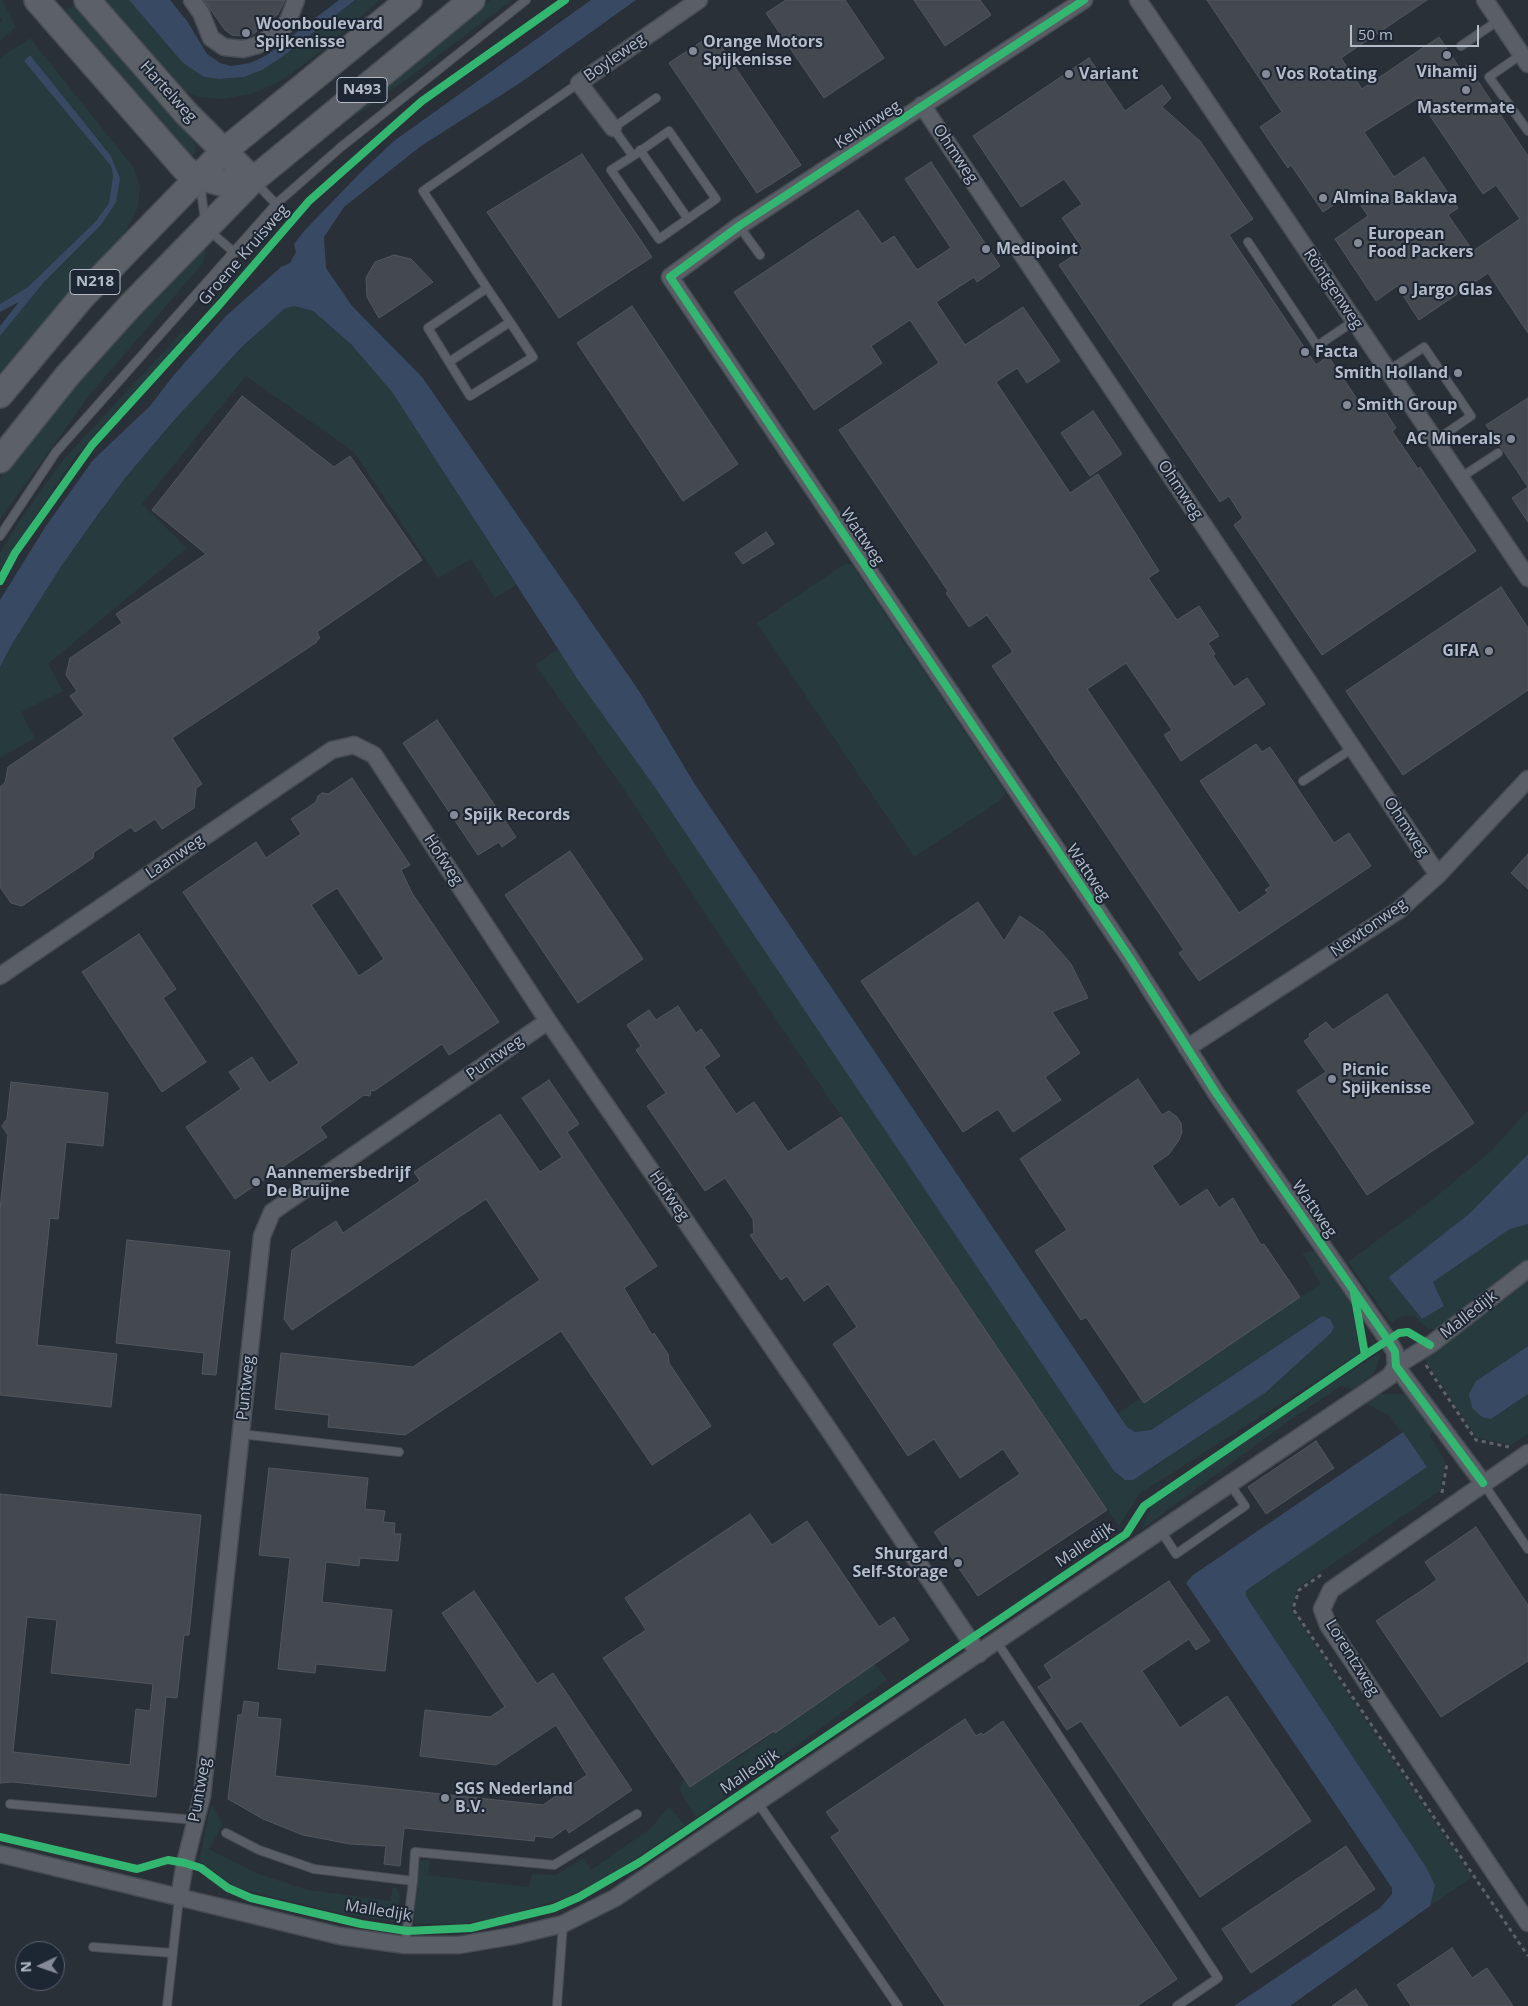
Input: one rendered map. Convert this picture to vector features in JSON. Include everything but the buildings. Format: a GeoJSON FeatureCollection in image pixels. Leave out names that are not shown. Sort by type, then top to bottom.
{"type":"FeatureCollection","features":[{"type":"Feature","properties":{"kind":"main road"},"geometry":{"type":"LineString","coordinates":[[37,0],[185,169],[199,177],[221,183],[253,180]]}},
{"type":"Feature","properties":{"kind":"main road","name":"Hartelweg"},"geometry":{"type":"LineString","coordinates":[[87,0],[186,113],[253,180]]}},
{"type":"Feature","properties":{"kind":"main road","name":"N493"},"geometry":{"type":"LineString","coordinates":[[199,177],[224,151],[409,0]]}},
{"type":"Feature","properties":{"kind":"main road","name":"N493"},"geometry":{"type":"LineString","coordinates":[[253,180],[472,0]]}},
{"type":"Feature","properties":{"kind":"main road","name":"N218"},"geometry":{"type":"LineString","coordinates":[[0,395],[82,296],[199,177]]}},
{"type":"Feature","properties":{"kind":"main road","name":"N218"},"geometry":{"type":"LineString","coordinates":[[0,460],[67,376],[130,306],[253,180]]}},
{"type":"Feature","properties":{"kind":"street"},"geometry":{"type":"LineString","coordinates":[[192,0],[201,14],[211,38],[217,44],[234,49],[258,45],[283,28],[288,21],[296,0]]}},
{"type":"Feature","properties":{"kind":"street","name":"Boyleweg"},"geometry":{"type":"LineString","coordinates":[[613,128],[578,83],[699,0]]}},
{"type":"Feature","properties":{"kind":"street","name":"Kelvinweg"},"geometry":{"type":"LineString","coordinates":[[670,277],[739,226],[1084,0]]}},
{"type":"Feature","properties":{"kind":"street","name":"Röntgenweg"},"geometry":{"type":"LineString","coordinates":[[1138,0],[1528,578]]}},
{"type":"Feature","properties":{"kind":"street"},"geometry":{"type":"LineString","coordinates":[[1485,0],[1525,59]]}},
{"type":"Feature","properties":{"kind":"street","name":"Ohmweg"},"geometry":{"type":"LineString","coordinates":[[922,105],[1438,875]]}},
{"type":"Feature","properties":{"kind":"street","name":"Wattweg"},"geometry":{"type":"LineString","coordinates":[[670,277],[1130,958],[1187,1048],[1388,1340],[1395,1352],[1396,1366],[1483,1483]]}},
{"type":"Feature","properties":{"kind":"street","name":"Laanweg"},"geometry":{"type":"LineString","coordinates":[[0,976],[332,750],[354,745]]}},
{"type":"Feature","properties":{"kind":"street","name":"Hofweg"},"geometry":{"type":"LineString","coordinates":[[354,745],[374,755],[548,1021],[828,1426],[979,1654]]}},
{"type":"Feature","properties":{"kind":"street","name":"Newtonweg"},"geometry":{"type":"LineString","coordinates":[[1187,1048],[1399,910],[1438,875],[1528,779]]}},
{"type":"Feature","properties":{"kind":"street","name":"Puntweg"},"geometry":{"type":"LineString","coordinates":[[179,1898],[184,1863],[202,1796],[262,1236],[272,1212],[548,1021]]}},
{"type":"Feature","properties":{"kind":"street","name":"Malledijk"},"geometry":{"type":"LineString","coordinates":[[0,1854],[340,1936],[405,1945],[459,1945],[513,1936],[563,1924],[615,1898],[1390,1376],[1396,1366],[1430,1345],[1528,1269]]}},
{"type":"Feature","properties":{"kind":"street","name":"Lorentzweg"},"geometry":{"type":"LineString","coordinates":[[1528,1453],[1331,1590],[1322,1609],[1328,1625],[1528,1923]]}},
{"type":"Feature","properties":{"kind":"lane"},"geometry":{"type":"LineString","coordinates":[[0,536],[56,452],[142,352],[235,253],[276,204],[340,147],[526,0]]}},
{"type":"Feature","properties":{"kind":"lane"},"geometry":{"type":"LineString","coordinates":[[1461,46],[1499,20]]}},
{"type":"Feature","properties":{"kind":"lane"},"geometry":{"type":"LineString","coordinates":[[1525,59],[1489,77],[1528,132]]}},
{"type":"Feature","properties":{"kind":"lane"},"geometry":{"type":"LineString","coordinates":[[487,288],[428,328],[470,396],[533,357],[423,191],[578,83]]}},
{"type":"Feature","properties":{"kind":"lane"},"geometry":{"type":"LineString","coordinates":[[633,156],[613,128],[656,98]]}},
{"type":"Feature","properties":{"kind":"lane"},"geometry":{"type":"LineString","coordinates":[[668,131],[716,199],[659,239],[611,170],[640,150],[668,131]]}},
{"type":"Feature","properties":{"kind":"lane"},"geometry":{"type":"LineString","coordinates":[[640,150],[688,219]]}},
{"type":"Feature","properties":{"kind":"lane"},"geometry":{"type":"LineString","coordinates":[[199,177],[206,228],[235,253]]}},
{"type":"Feature","properties":{"kind":"lane","name":"Hartelweg"},"geometry":{"type":"LineString","coordinates":[[253,180],[276,204]]}},
{"type":"Feature","properties":{"kind":"lane"},"geometry":{"type":"LineString","coordinates":[[739,226],[760,255]]}},
{"type":"Feature","properties":{"kind":"lane"},"geometry":{"type":"LineString","coordinates":[[1248,242],[1317,346],[1354,321]]}},
{"type":"Feature","properties":{"kind":"lane"},"geometry":{"type":"LineString","coordinates":[[449,362],[510,322]]}},
{"type":"Feature","properties":{"kind":"lane"},"geometry":{"type":"LineString","coordinates":[[1388,371],[1424,347],[1471,416],[1435,441]]}},
{"type":"Feature","properties":{"kind":"lane"},"geometry":{"type":"LineString","coordinates":[[1460,478],[1498,453]]}},
{"type":"Feature","properties":{"kind":"lane"},"geometry":{"type":"LineString","coordinates":[[1303,781],[1353,748]]}},
{"type":"Feature","properties":{"kind":"lane"},"geometry":{"type":"LineString","coordinates":[[241,1434],[399,1452]]}},
{"type":"Feature","properties":{"kind":"lane"},"geometry":{"type":"LineString","coordinates":[[1483,1483],[1528,1549]]}},
{"type":"Feature","properties":{"kind":"lane"},"geometry":{"type":"LineString","coordinates":[[1161,1531],[1176,1554],[1246,1506],[1230,1484]]}},
{"type":"Feature","properties":{"kind":"lane"},"geometry":{"type":"LineString","coordinates":[[997,1642],[1218,1978],[1177,2006]]}},
{"type":"Feature","properties":{"kind":"lane"},"geometry":{"type":"LineString","coordinates":[[758,1802],[898,2006]]}},
{"type":"Feature","properties":{"kind":"lane"},"geometry":{"type":"LineString","coordinates":[[10,1804],[196,1820]]}},
{"type":"Feature","properties":{"kind":"lane"},"geometry":{"type":"LineString","coordinates":[[405,1945],[416,1852],[554,1865],[637,1814]]}},
{"type":"Feature","properties":{"kind":"lane"},"geometry":{"type":"LineString","coordinates":[[226,1833],[259,1850],[314,1869],[413,1881]]}},
{"type":"Feature","properties":{"kind":"lane"},"geometry":{"type":"LineString","coordinates":[[167,2006],[179,1898]]}},
{"type":"Feature","properties":{"kind":"lane"},"geometry":{"type":"LineString","coordinates":[[557,2006],[563,1924]]}},
{"type":"Feature","properties":{"kind":"lane"},"geometry":{"type":"LineString","coordinates":[[93,1947],[172,1953]]}},
{"type":"Feature","properties":{"kind":"path"},"geometry":{"type":"LineString","coordinates":[[1417,1352],[1476,1440],[1512,1447]]}},
{"type":"Feature","properties":{"kind":"path"},"geometry":{"type":"LineString","coordinates":[[1443,1429],[1460,1417]]}},
{"type":"Feature","properties":{"kind":"path"},"geometry":{"type":"LineString","coordinates":[[1434,1499],[1442,1493],[1448,1460]]}},
{"type":"Feature","properties":{"kind":"path"},"geometry":{"type":"LineString","coordinates":[[1323,1574],[1299,1590],[1293,1609],[1528,1956]]}},
{"type":"Feature","properties":{"kind":"green space"},"geometry":{"type":"Polygon","coordinates":[[[0,0],[2,0],[16,27],[0,41],[0,23],[3,21],[0,17],[0,0]]]}},
{"type":"Feature","properties":{"kind":"green space"},"geometry":{"type":"Polygon","coordinates":[[[98,0],[129,0],[183,63],[204,77],[219,79],[244,77],[262,70],[282,57],[355,0],[380,0],[318,54],[281,81],[251,94],[221,99],[200,97],[178,90],[98,0]]]}},
{"type":"Feature","properties":{"kind":"green space"},"geometry":{"type":"Polygon","coordinates":[[[490,0],[512,0],[406,80],[325,137],[323,133],[443,40],[490,0]]]}},
{"type":"Feature","properties":{"kind":"green space"},"geometry":{"type":"Polygon","coordinates":[[[76,4],[187,131],[196,147],[194,155],[188,157],[64,17],[65,11],[76,4]]]}},
{"type":"Feature","properties":{"kind":"green space"},"geometry":{"type":"Polygon","coordinates":[[[30,38],[134,168],[140,187],[138,206],[124,235],[0,377],[0,336],[44,282],[101,225],[120,178],[111,156],[30,55],[24,61],[111,166],[113,176],[109,203],[96,221],[28,287],[0,304],[0,58],[30,38]]]}},
{"type":"Feature","properties":{"kind":"green space"},"geometry":{"type":"Polygon","coordinates":[[[207,242],[203,263],[91,393],[0,519],[0,478],[21,448],[126,324],[207,242]]]}},
{"type":"Feature","properties":{"kind":"green space"},"geometry":{"type":"Polygon","coordinates":[[[294,306],[313,311],[351,344],[392,392],[516,585],[495,598],[471,559],[438,578],[354,452],[246,376],[142,504],[187,548],[48,664],[63,691],[21,712],[35,738],[0,758],[0,667],[12,644],[62,565],[126,477],[202,388],[273,318],[284,309],[294,306]]]}},
{"type":"Feature","properties":{"kind":"green space"},"geometry":{"type":"Polygon","coordinates":[[[183,331],[186,335],[74,458],[0,570],[0,553],[22,517],[63,460],[183,331]]]}},
{"type":"Feature","properties":{"kind":"green space"},"geometry":{"type":"Polygon","coordinates":[[[846,563],[852,565],[1005,792],[1001,800],[914,857],[757,623],[846,563]]]}},
{"type":"Feature","properties":{"kind":"green space"},"geometry":{"type":"Polygon","coordinates":[[[558,649],[654,786],[1119,1476],[1125,1480],[1151,1469],[1265,1393],[1331,1333],[1322,1316],[1151,1430],[1135,1432],[1127,1427],[1118,1413],[1321,1284],[1302,1253],[1314,1251],[1352,1305],[1360,1353],[1139,1494],[1119,1526],[1047,1423],[623,788],[535,665],[558,649]]]}},
{"type":"Feature","properties":{"kind":"green space"},"geometry":{"type":"Polygon","coordinates":[[[1528,1110],[1528,1154],[1469,1214],[1389,1278],[1422,1319],[1444,1306],[1433,1282],[1510,1229],[1521,1224],[1528,1224],[1528,1260],[1437,1329],[1428,1329],[1414,1316],[1403,1316],[1391,1323],[1348,1262],[1432,1200],[1492,1150],[1528,1110]]]}},
{"type":"Feature","properties":{"kind":"green space"},"geometry":{"type":"Polygon","coordinates":[[[1528,1277],[1528,1346],[1476,1381],[1491,1419],[1528,1394],[1528,1434],[1511,1445],[1477,1438],[1423,1357],[1528,1277]]]}},
{"type":"Feature","properties":{"kind":"green space"},"geometry":{"type":"Polygon","coordinates":[[[1379,1353],[1380,1358],[1374,1373],[1353,1389],[1341,1386],[1290,1420],[1142,1529],[1151,1506],[1162,1494],[1379,1353]]]}},
{"type":"Feature","properties":{"kind":"green space"},"geometry":{"type":"Polygon","coordinates":[[[1376,1394],[1409,1394],[1437,1430],[1429,1435],[1445,1461],[1440,1491],[1297,1588],[1291,1610],[1472,1877],[1430,1906],[1435,1885],[1246,1596],[1246,1591],[1254,1585],[1427,1467],[1389,1415],[1364,1403],[1376,1394]]]}},
{"type":"Feature","properties":{"kind":"green space"},"geometry":{"type":"Polygon","coordinates":[[[874,1663],[887,1680],[696,1818],[679,1789],[687,1775],[721,1755],[728,1762],[739,1757],[874,1663]]]}},
{"type":"Feature","properties":{"kind":"green space"},"geometry":{"type":"Polygon","coordinates":[[[211,1804],[223,1824],[209,1849],[256,1873],[308,1890],[390,1901],[393,1887],[396,1888],[400,1896],[397,1922],[334,1912],[237,1888],[199,1861],[211,1804]]]}},
{"type":"Feature","properties":{"kind":"green space"},"geometry":{"type":"Polygon","coordinates":[[[669,1807],[685,1825],[602,1881],[563,1899],[490,1920],[460,1924],[413,1923],[420,1860],[430,1861],[428,1875],[529,1887],[532,1874],[556,1875],[584,1858],[591,1870],[650,1829],[669,1807]]]}},
{"type":"Feature","properties":{"kind":"water"},"geometry":{"type":"Polygon","coordinates":[[[129,0],[170,0],[187,21],[207,54],[220,63],[231,66],[250,63],[267,55],[339,0],[355,0],[282,57],[262,70],[244,77],[219,79],[204,77],[183,63],[129,0]]]}},
{"type":"Feature","properties":{"kind":"water"},"geometry":{"type":"Polygon","coordinates":[[[591,0],[636,0],[520,83],[421,146],[344,207],[324,237],[326,268],[352,306],[422,377],[639,691],[694,783],[1127,1427],[1135,1432],[1151,1430],[1322,1316],[1330,1319],[1334,1327],[1331,1333],[1265,1393],[1133,1480],[1125,1480],[1114,1471],[654,786],[578,680],[392,392],[351,344],[313,311],[294,306],[284,309],[242,347],[176,418],[126,477],[62,565],[12,644],[0,667],[0,600],[46,526],[93,460],[150,406],[173,376],[226,316],[281,267],[290,263],[296,252],[294,244],[304,231],[394,141],[591,0]]]}},
{"type":"Feature","properties":{"kind":"water"},"geometry":{"type":"Polygon","coordinates":[[[30,55],[111,156],[120,178],[116,202],[101,225],[44,282],[0,336],[0,326],[19,302],[0,312],[0,304],[28,287],[96,221],[109,203],[113,176],[111,166],[24,61],[30,55]]]}},
{"type":"Feature","properties":{"kind":"water"},"geometry":{"type":"Polygon","coordinates":[[[1528,1154],[1528,1224],[1510,1229],[1433,1282],[1444,1306],[1422,1319],[1389,1278],[1390,1276],[1469,1214],[1528,1154]]]}},
{"type":"Feature","properties":{"kind":"water"},"geometry":{"type":"Polygon","coordinates":[[[1528,1346],[1528,1394],[1491,1419],[1482,1417],[1472,1408],[1469,1394],[1476,1381],[1528,1346]]]}},
{"type":"Feature","properties":{"kind":"water"},"geometry":{"type":"Polygon","coordinates":[[[1403,1432],[1427,1467],[1254,1585],[1246,1591],[1246,1596],[1426,1867],[1435,1885],[1430,1906],[1290,2006],[1234,2006],[1380,1908],[1392,1894],[1392,1888],[1186,1583],[1193,1575],[1403,1432]]]}},
{"type":"Feature","properties":{"kind":"cycle path","name":"Groene Kruisweg"},"geometry":{"type":"LineString","coordinates":[[0,581],[15,553],[92,445],[221,303],[309,201],[422,101],[565,0]]}},
{"type":"Feature","properties":{"kind":"cycle path"},"geometry":{"type":"LineString","coordinates":[[1084,0],[739,226],[670,277],[1130,958],[1216,1093],[1388,1340],[1395,1352],[1396,1366],[1483,1483]]}},
{"type":"Feature","properties":{"kind":"cycle path"},"geometry":{"type":"LineString","coordinates":[[0,1837],[137,1869],[168,1860],[185,1863],[201,1868],[228,1888],[251,1898],[361,1924],[407,1931],[471,1928],[554,1908],[579,1897],[640,1862],[1126,1534],[1144,1506],[1365,1355],[1354,1293]]}},
{"type":"Feature","properties":{"kind":"cycle path"},"geometry":{"type":"LineString","coordinates":[[1365,1355],[1399,1333],[1408,1332],[1430,1345]]}},
{"type":"Feature","properties":{"kind":"place","name":"Woonboulevard Spijkenisse"},"geometry":{"type":"Point","coordinates":[246,33]}},
{"type":"Feature","properties":{"kind":"place","name":"Orange Motors Spijkenisse"},"geometry":{"type":"Point","coordinates":[693,51]}},
{"type":"Feature","properties":{"kind":"place","name":"Vihamij"},"geometry":{"type":"Point","coordinates":[1447,55]}},
{"type":"Feature","properties":{"kind":"place","name":"Variant"},"geometry":{"type":"Point","coordinates":[1069,74]}},
{"type":"Feature","properties":{"kind":"place","name":"Vos Rotating"},"geometry":{"type":"Point","coordinates":[1266,74]}},
{"type":"Feature","properties":{"kind":"place","name":"Mastermate"},"geometry":{"type":"Point","coordinates":[1466,90]}},
{"type":"Feature","properties":{"kind":"place","name":"Almina Baklava"},"geometry":{"type":"Point","coordinates":[1323,198]}},
{"type":"Feature","properties":{"kind":"place","name":"European Food Packers"},"geometry":{"type":"Point","coordinates":[1358,243]}},
{"type":"Feature","properties":{"kind":"place","name":"Medipoint"},"geometry":{"type":"Point","coordinates":[986,249]}},
{"type":"Feature","properties":{"kind":"place","name":"Jargo Glas"},"geometry":{"type":"Point","coordinates":[1403,290]}},
{"type":"Feature","properties":{"kind":"place","name":"Facta"},"geometry":{"type":"Point","coordinates":[1305,352]}},
{"type":"Feature","properties":{"kind":"place","name":"Smith Holland"},"geometry":{"type":"Point","coordinates":[1458,373]}},
{"type":"Feature","properties":{"kind":"place","name":"Smith Group"},"geometry":{"type":"Point","coordinates":[1347,405]}},
{"type":"Feature","properties":{"kind":"place","name":"AC Minerals"},"geometry":{"type":"Point","coordinates":[1511,439]}},
{"type":"Feature","properties":{"kind":"place","name":"GIFA"},"geometry":{"type":"Point","coordinates":[1489,651]}},
{"type":"Feature","properties":{"kind":"place","name":"Spijk Records"},"geometry":{"type":"Point","coordinates":[454,815]}},
{"type":"Feature","properties":{"kind":"place","name":"Picnic Spijkenisse"},"geometry":{"type":"Point","coordinates":[1332,1079]}},
{"type":"Feature","properties":{"kind":"place","name":"Aannemersbedrijf De Bruijne"},"geometry":{"type":"Point","coordinates":[256,1182]}},
{"type":"Feature","properties":{"kind":"place","name":"Shurgard Self-Storage"},"geometry":{"type":"Point","coordinates":[958,1563]}},
{"type":"Feature","properties":{"kind":"place","name":"SGS Nederland B.V."},"geometry":{"type":"Point","coordinates":[445,1798]}}]}
